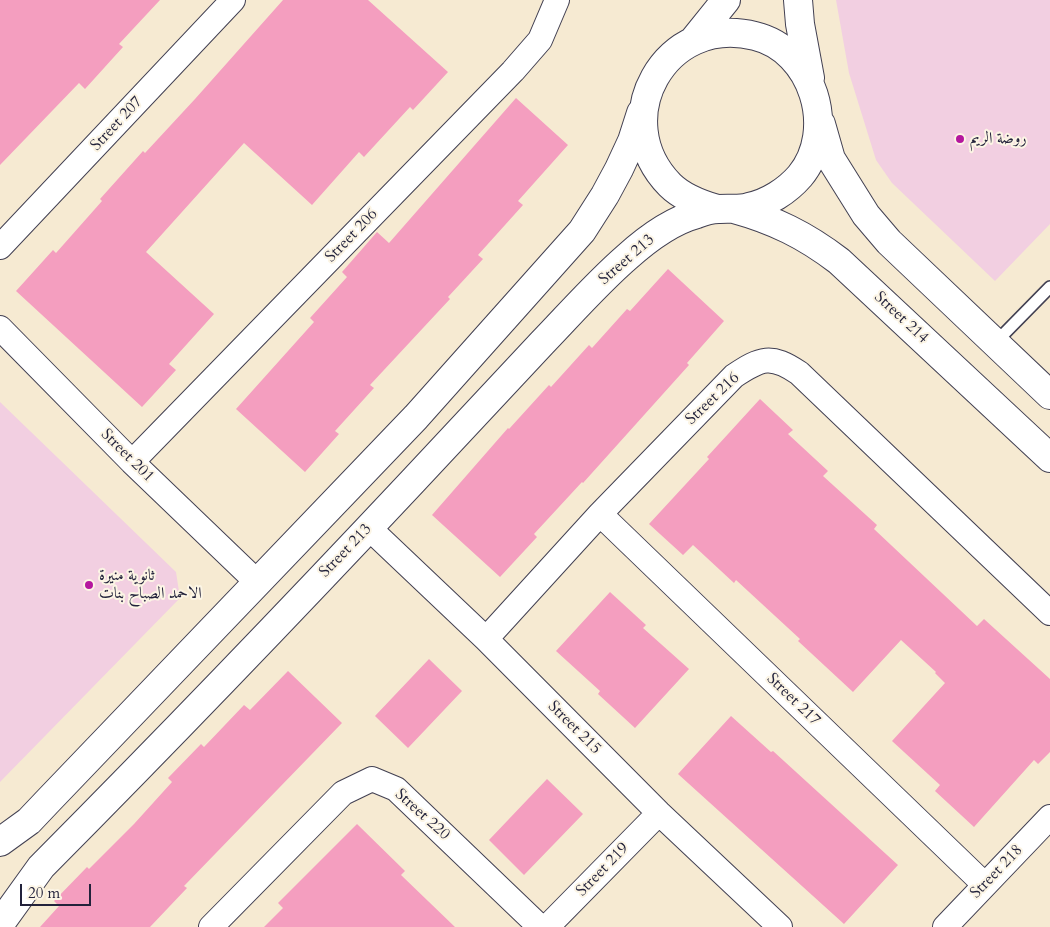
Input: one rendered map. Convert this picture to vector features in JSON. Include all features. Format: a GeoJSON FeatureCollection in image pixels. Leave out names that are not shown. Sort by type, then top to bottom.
{"type":"FeatureCollection","features":[{"type":"Feature","properties":{"kind":"street","name":"Street 207"},"geometry":{"type":"LineString","coordinates":[[0,247],[233,0]]}},
{"type":"Feature","properties":{"kind":"street","name":"Street 206"},"geometry":{"type":"LineString","coordinates":[[132,462],[513,70],[540,40],[556,0]]}},
{"type":"Feature","properties":{"kind":"street"},"geometry":{"type":"LineString","coordinates":[[693,41],[726,0]]}},
{"type":"Feature","properties":{"kind":"street"},"geometry":{"type":"LineString","coordinates":[[798,0],[800,24],[811,84],[830,159],[866,215],[889,242],[994,344],[1050,395]]}},
{"type":"Feature","properties":{"kind":"street"},"geometry":{"type":"LineString","coordinates":[[0,842],[29,821],[256,582],[416,418],[582,231],[619,169],[632,141],[644,102],[656,74],[676,51],[693,41],[722,32],[753,35],[769,41],[793,58],[811,84]]}},
{"type":"Feature","properties":{"kind":"street"},"geometry":{"type":"LineString","coordinates":[[644,102],[643,133],[653,163],[672,187],[698,203],[725,208],[748,208],[776,197],[801,175],[815,148],[819,117]]}},
{"type":"Feature","properties":{"kind":"street","name":"Street 214"},"geometry":{"type":"LineString","coordinates":[[725,208],[761,216],[815,243],[839,260],[1050,458]]}},
{"type":"Feature","properties":{"kind":"street","name":"Street 213"},"geometry":{"type":"LineString","coordinates":[[0,924],[41,867],[369,528],[603,279],[648,239],[672,225],[693,215],[725,208]]}},
{"type":"Feature","properties":{"kind":"street","name":"Street 201"},"geometry":{"type":"LineString","coordinates":[[0,328],[132,462],[256,582]]}},
{"type":"Feature","properties":{"kind":"street","name":"Street 216"},"geometry":{"type":"LineString","coordinates":[[486,639],[600,514],[734,376],[752,364],[768,360],[783,363],[799,374],[1050,613]]}},
{"type":"Feature","properties":{"kind":"street","name":"Street 217"},"geometry":{"type":"LineString","coordinates":[[600,514],[985,885]]}},
{"type":"Feature","properties":{"kind":"street","name":"Street 215"},"geometry":{"type":"LineString","coordinates":[[369,528],[486,639],[659,813],[780,927]]}},
{"type":"Feature","properties":{"kind":"street","name":"Street 220"},"geometry":{"type":"LineString","coordinates":[[211,927],[343,793],[372,779],[396,789],[540,927]]}},
{"type":"Feature","properties":{"kind":"street","name":"Street 219"},"geometry":{"type":"LineString","coordinates":[[547,927],[659,813]]}},
{"type":"Feature","properties":{"kind":"street","name":"Street 218"},"geometry":{"type":"LineString","coordinates":[[945,927],[1050,817]]}},
{"type":"Feature","properties":{"kind":"lane"},"geometry":{"type":"LineString","coordinates":[[994,344],[1050,287]]}},
{"type":"Feature","properties":{"kind":"shaded area","name":"روضة الريم"},"geometry":{"type":"Polygon","coordinates":[[[836,0],[1050,0],[1050,224],[995,281],[892,183],[876,160],[849,73],[836,0]]]}},
{"type":"Feature","properties":{"kind":"shaded area","name":"ثانوية منيرة الاحمد الصباح بنات"},"geometry":{"type":"Polygon","coordinates":[[[0,402],[176,572],[180,598],[0,782],[0,402]]]}},
{"type":"Feature","properties":{"kind":"building"},"geometry":{"type":"Polygon","coordinates":[[[0,0],[160,0],[119,44],[123,47],[85,89],[79,83],[0,165],[0,0]]]}},
{"type":"Feature","properties":{"kind":"building"},"geometry":{"type":"Polygon","coordinates":[[[283,0],[368,0],[448,72],[413,110],[410,107],[364,157],[359,152],[312,205],[244,143],[146,252],[214,314],[169,364],[176,370],[142,407],[16,291],[53,250],[56,253],[102,201],[100,199],[143,151],[145,153],[283,0]]]}},
{"type":"Feature","properties":{"kind":"building"},"geometry":{"type":"Polygon","coordinates":[[[516,98],[568,145],[518,201],[523,205],[478,255],[483,259],[448,297],[450,299],[370,385],[374,388],[335,431],[339,434],[305,472],[236,409],[314,322],[310,318],[347,277],[342,272],[377,232],[389,243],[516,98]]]}},
{"type":"Feature","properties":{"kind":"building"},"geometry":{"type":"Polygon","coordinates":[[[668,269],[724,321],[687,363],[689,365],[583,483],[534,534],[537,537],[500,577],[432,515],[508,428],[549,385],[551,387],[589,345],[592,348],[627,309],[630,311],[668,269]]]}},
{"type":"Feature","properties":{"kind":"building"},"geometry":{"type":"Polygon","coordinates":[[[760,399],[793,430],[788,434],[828,471],[823,476],[877,525],[874,529],[977,626],[984,619],[1050,679],[1050,752],[1038,764],[1034,760],[974,827],[935,791],[940,785],[892,741],[945,683],[936,672],[901,640],[853,692],[798,641],[800,639],[736,580],[734,583],[693,545],[683,555],[649,524],[709,459],[707,457],[760,399]]]}},
{"type":"Feature","properties":{"kind":"building"},"geometry":{"type":"Polygon","coordinates":[[[610,592],[646,625],[643,628],[689,669],[635,728],[598,694],[600,691],[556,651],[610,592]]]}},
{"type":"Feature","properties":{"kind":"building"},"geometry":{"type":"Polygon","coordinates":[[[429,659],[462,691],[408,748],[375,716],[429,659]]]}},
{"type":"Feature","properties":{"kind":"building"},"geometry":{"type":"Polygon","coordinates":[[[288,671],[342,723],[184,886],[187,888],[150,927],[40,927],[59,906],[54,901],[87,867],[89,869],[134,824],[172,782],[168,778],[201,744],[204,747],[244,705],[250,710],[288,671]]]}},
{"type":"Feature","properties":{"kind":"building"},"geometry":{"type":"Polygon","coordinates":[[[731,716],[771,752],[773,751],[898,865],[844,924],[678,774],[731,716]]]}},
{"type":"Feature","properties":{"kind":"building"},"geometry":{"type":"Polygon","coordinates":[[[547,779],[583,814],[524,875],[489,840],[547,779]]]}},
{"type":"Feature","properties":{"kind":"building"},"geometry":{"type":"Polygon","coordinates":[[[357,824],[405,871],[401,875],[455,927],[264,927],[283,908],[278,903],[357,824]]]}},
{"type":"Feature","properties":{"kind":"place","name":"روضة الريم"},"geometry":{"type":"Point","coordinates":[960,139]}},
{"type":"Feature","properties":{"kind":"place","name":"ثانوية منيرة الاحمد الصباح بنات"},"geometry":{"type":"Point","coordinates":[89,585]}}]}
